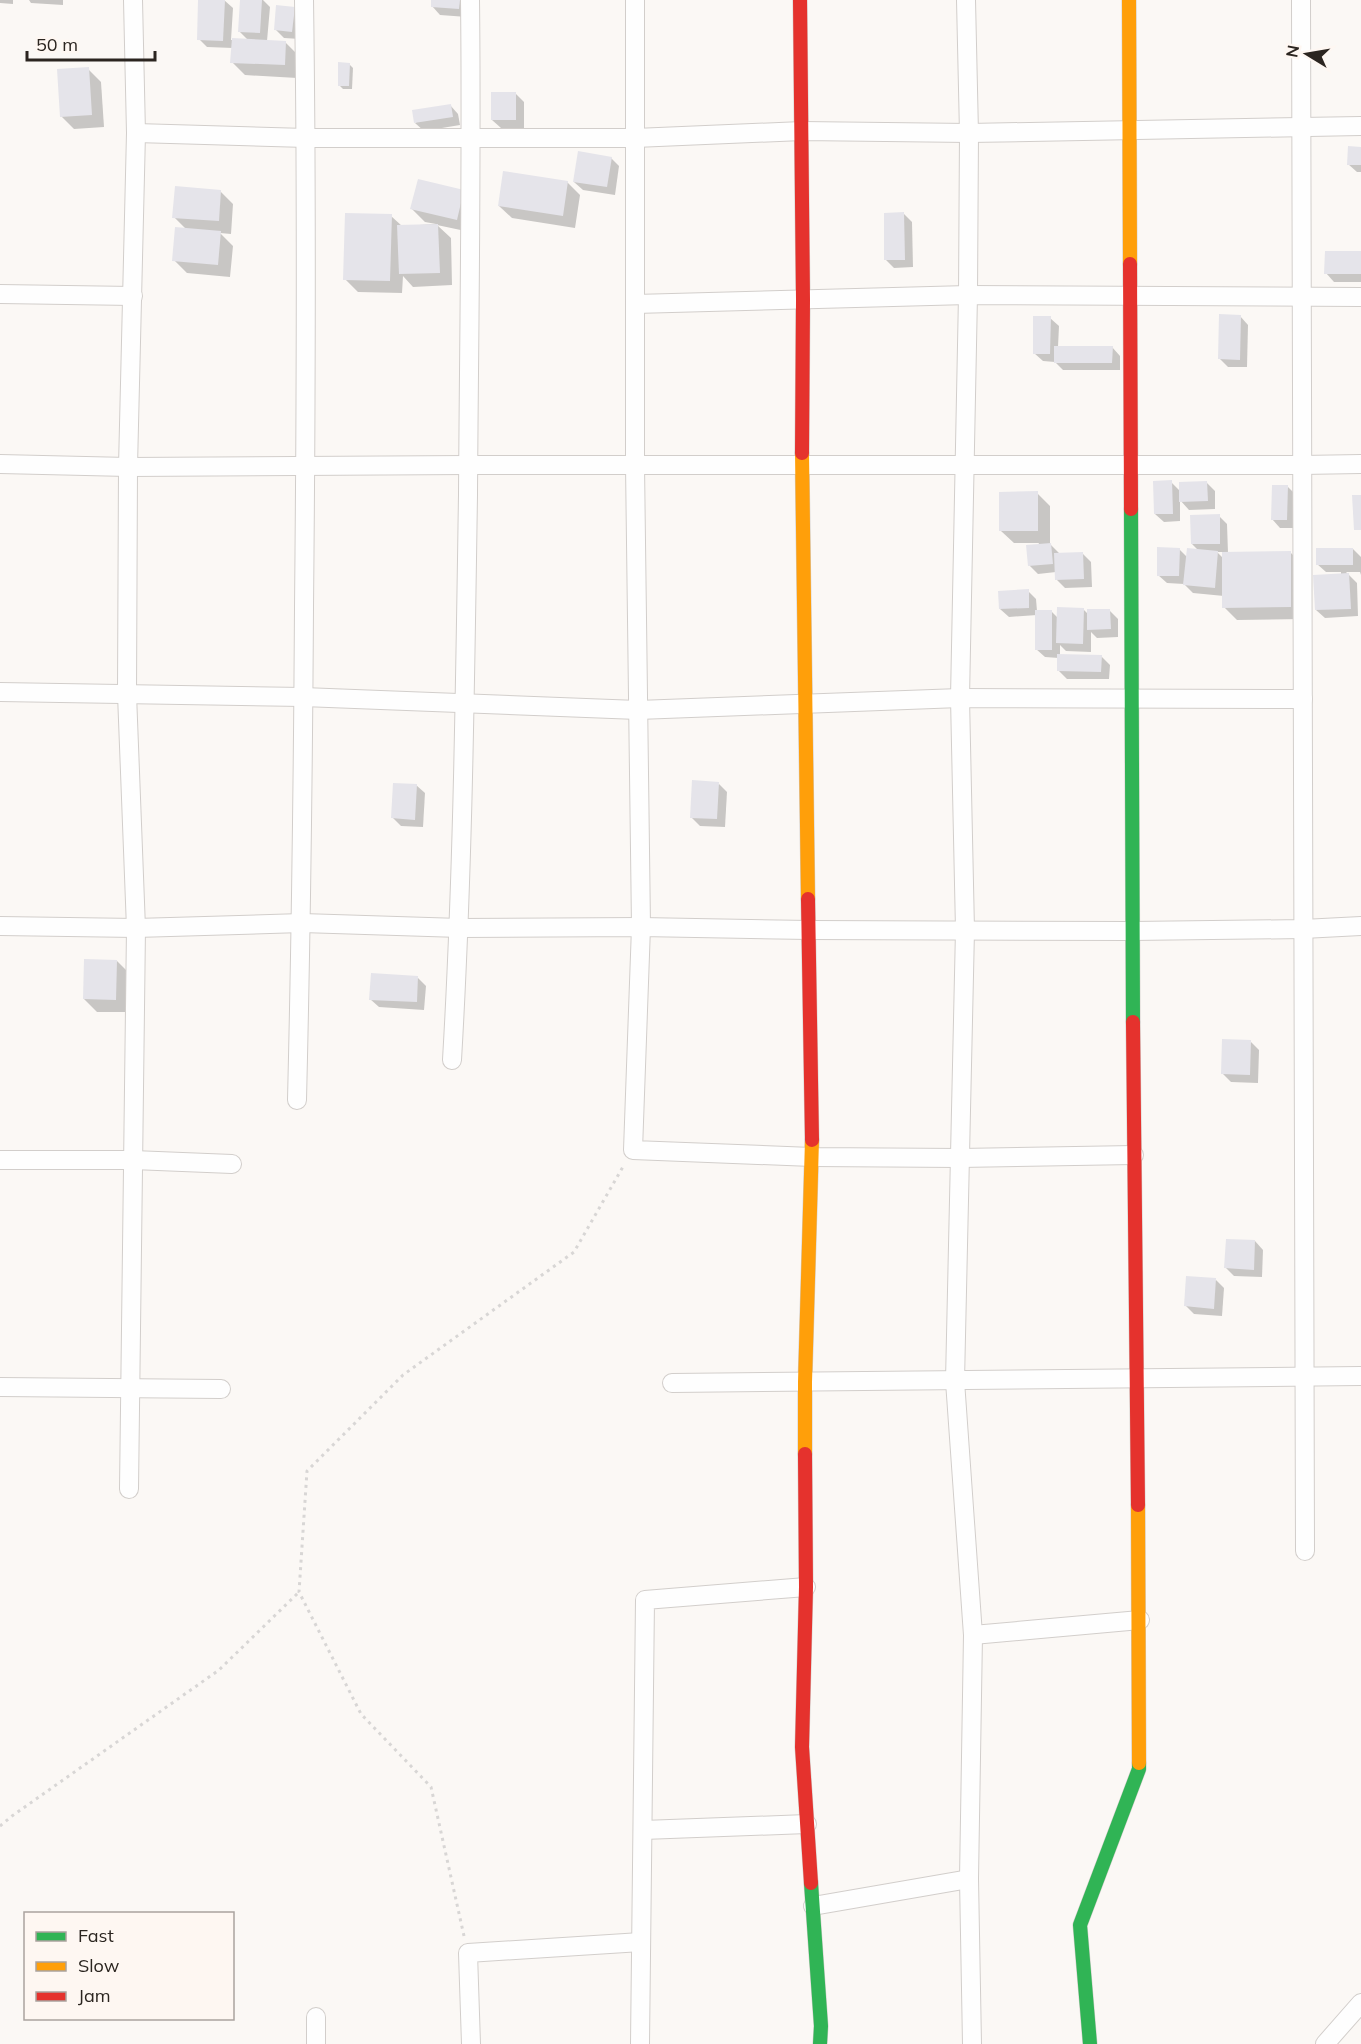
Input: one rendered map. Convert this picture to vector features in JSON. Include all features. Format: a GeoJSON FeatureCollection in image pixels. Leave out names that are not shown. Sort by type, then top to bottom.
{"type":"FeatureCollection","features":[{"type":"Feature","properties":{"kind":"street"},"geometry":{"type":"LineString","coordinates":[[129,1489],[136,928],[127,694],[128,467],[135,133],[133,0]]}},
{"type":"Feature","properties":{"kind":"street"},"geometry":{"type":"LineString","coordinates":[[297,1100],[302,923],[305,465],[304,0]]}},
{"type":"Feature","properties":{"kind":"street"},"geometry":{"type":"LineString","coordinates":[[453,1060],[460,928],[465,703],[471,137],[470,0]]}},
{"type":"Feature","properties":{"kind":"street"},"geometry":{"type":"LineString","coordinates":[[634,0],[635,465],[641,927],[633,1150],[812,1157],[960,1158],[1134,1155]]}},
{"type":"Feature","properties":{"kind":"street"},"geometry":{"type":"LineString","coordinates":[[800,0],[802,465],[812,1157],[805,1382],[806,1587],[801,1747],[821,2026],[820,2044]]}},
{"type":"Feature","properties":{"kind":"street"},"geometry":{"type":"LineString","coordinates":[[966,0],[969,133],[968,295],[960,698],[965,930],[955,1381],[973,1635],[969,1879],[972,2044]]}},
{"type":"Feature","properties":{"kind":"street"},"geometry":{"type":"LineString","coordinates":[[1090,2044],[1080,1925],[1139,1769],[1138,1378],[1132,931],[1129,0]]}},
{"type":"Feature","properties":{"kind":"street"},"geometry":{"type":"LineString","coordinates":[[1301,0],[1305,1551]]}},
{"type":"Feature","properties":{"kind":"street"},"geometry":{"type":"LineString","coordinates":[[135,133],[306,138],[635,138],[802,132],[969,133],[1361,126]]}},
{"type":"Feature","properties":{"kind":"street"},"geometry":{"type":"LineString","coordinates":[[0,294],[133,296]]}},
{"type":"Feature","properties":{"kind":"street"},"geometry":{"type":"LineString","coordinates":[[635,304],[968,295],[1361,297]]}},
{"type":"Feature","properties":{"kind":"street"},"geometry":{"type":"LineString","coordinates":[[0,464],[128,467],[1361,464]]}},
{"type":"Feature","properties":{"kind":"street"},"geometry":{"type":"LineString","coordinates":[[0,692],[303,697],[638,710],[960,698],[1303,699]]}},
{"type":"Feature","properties":{"kind":"street"},"geometry":{"type":"LineString","coordinates":[[0,926],[136,928],[302,923],[460,928],[641,927],[1132,931],[1361,926]]}},
{"type":"Feature","properties":{"kind":"street"},"geometry":{"type":"LineString","coordinates":[[0,1160],[133,1160],[232,1164]]}},
{"type":"Feature","properties":{"kind":"street"},"geometry":{"type":"LineString","coordinates":[[672,1383],[1361,1376]]}},
{"type":"Feature","properties":{"kind":"street"},"geometry":{"type":"LineString","coordinates":[[0,1387],[221,1389]]}},
{"type":"Feature","properties":{"kind":"street"},"geometry":{"type":"LineString","coordinates":[[640,2044],[645,1600],[806,1587]]}},
{"type":"Feature","properties":{"kind":"street"},"geometry":{"type":"LineString","coordinates":[[973,1635],[1140,1620]]}},
{"type":"Feature","properties":{"kind":"street"},"geometry":{"type":"LineString","coordinates":[[643,1830],[807,1824]]}},
{"type":"Feature","properties":{"kind":"street"},"geometry":{"type":"LineString","coordinates":[[813,1906],[969,1879]]}},
{"type":"Feature","properties":{"kind":"street"},"geometry":{"type":"LineString","coordinates":[[471,2044],[468,1953],[640,1942]]}},
{"type":"Feature","properties":{"kind":"street"},"geometry":{"type":"LineString","coordinates":[[1325,2044],[1361,2003]]}},
{"type":"Feature","properties":{"kind":"street"},"geometry":{"type":"LineString","coordinates":[[316,2017],[316,2044]]}},
{"type":"Feature","properties":{"kind":"path"},"geometry":{"type":"LineString","coordinates":[[468,1953],[431,1787],[361,1714],[299,1592],[307,1470],[403,1376],[574,1252],[633,1150]]}},
{"type":"Feature","properties":{"kind":"path"},"geometry":{"type":"LineString","coordinates":[[0,1827],[12,1816],[219,1670],[299,1592]]}},
{"type":"Feature","properties":{"kind":"building"},"geometry":{"type":"Polygon","coordinates":[[[198,0],[225,0],[223,41],[197,40],[198,0]]]}},
{"type":"Feature","properties":{"kind":"building"},"geometry":{"type":"Polygon","coordinates":[[[240,0],[262,0],[260,33],[238,32],[240,0]]]}},
{"type":"Feature","properties":{"kind":"building"},"geometry":{"type":"Polygon","coordinates":[[[431,0],[460,0],[459,9],[431,7],[431,0]]]}},
{"type":"Feature","properties":{"kind":"building"},"geometry":{"type":"Polygon","coordinates":[[[276,5],[295,7],[292,32],[274,30],[276,5]]]}},
{"type":"Feature","properties":{"kind":"building"},"geometry":{"type":"Polygon","coordinates":[[[232,38],[286,41],[285,65],[230,63],[232,38]]]}},
{"type":"Feature","properties":{"kind":"building"},"geometry":{"type":"Polygon","coordinates":[[[338,62],[350,63],[349,86],[338,86],[338,62]]]}},
{"type":"Feature","properties":{"kind":"building"},"geometry":{"type":"Polygon","coordinates":[[[89,67],[92,115],[60,117],[57,69],[89,67]]]}},
{"type":"Feature","properties":{"kind":"building"},"geometry":{"type":"Polygon","coordinates":[[[491,92],[516,92],[516,120],[491,120],[491,92]]]}},
{"type":"Feature","properties":{"kind":"building"},"geometry":{"type":"Polygon","coordinates":[[[451,104],[453,117],[414,123],[412,110],[451,104]]]}},
{"type":"Feature","properties":{"kind":"building"},"geometry":{"type":"Polygon","coordinates":[[[1348,146],[1361,147],[1361,165],[1347,165],[1348,146]]]}},
{"type":"Feature","properties":{"kind":"building"},"geometry":{"type":"Polygon","coordinates":[[[578,151],[612,157],[607,187],[573,182],[578,151]]]}},
{"type":"Feature","properties":{"kind":"building"},"geometry":{"type":"Polygon","coordinates":[[[503,171],[568,181],[563,216],[498,206],[503,171]]]}},
{"type":"Feature","properties":{"kind":"building"},"geometry":{"type":"Polygon","coordinates":[[[418,179],[464,190],[457,220],[410,209],[418,179]]]}},
{"type":"Feature","properties":{"kind":"building"},"geometry":{"type":"Polygon","coordinates":[[[175,186],[221,190],[219,221],[172,218],[175,186]]]}},
{"type":"Feature","properties":{"kind":"building"},"geometry":{"type":"Polygon","coordinates":[[[904,212],[905,260],[884,260],[884,213],[904,212]]]}},
{"type":"Feature","properties":{"kind":"building"},"geometry":{"type":"Polygon","coordinates":[[[345,213],[392,214],[390,281],[343,280],[345,213]]]}},
{"type":"Feature","properties":{"kind":"building"},"geometry":{"type":"Polygon","coordinates":[[[438,224],[440,273],[399,274],[397,225],[438,224]]]}},
{"type":"Feature","properties":{"kind":"building"},"geometry":{"type":"Polygon","coordinates":[[[175,227],[221,231],[218,265],[172,261],[175,227]]]}},
{"type":"Feature","properties":{"kind":"building"},"geometry":{"type":"Polygon","coordinates":[[[1325,251],[1361,251],[1361,274],[1324,274],[1325,251]]]}},
{"type":"Feature","properties":{"kind":"building"},"geometry":{"type":"Polygon","coordinates":[[[1219,314],[1241,315],[1240,360],[1218,359],[1219,314]]]}},
{"type":"Feature","properties":{"kind":"building"},"geometry":{"type":"Polygon","coordinates":[[[1033,316],[1051,316],[1050,354],[1033,354],[1033,316]]]}},
{"type":"Feature","properties":{"kind":"building"},"geometry":{"type":"Polygon","coordinates":[[[1054,346],[1113,346],[1112,363],[1054,363],[1054,346]]]}},
{"type":"Feature","properties":{"kind":"building"},"geometry":{"type":"Polygon","coordinates":[[[1172,480],[1173,514],[1154,514],[1153,481],[1172,480]]]}},
{"type":"Feature","properties":{"kind":"building"},"geometry":{"type":"Polygon","coordinates":[[[1207,481],[1208,501],[1179,502],[1179,482],[1207,481]]]}},
{"type":"Feature","properties":{"kind":"building"},"geometry":{"type":"Polygon","coordinates":[[[1272,485],[1288,485],[1287,520],[1271,520],[1272,485]]]}},
{"type":"Feature","properties":{"kind":"building"},"geometry":{"type":"Polygon","coordinates":[[[1038,491],[1038,531],[999,531],[999,492],[1038,491]]]}},
{"type":"Feature","properties":{"kind":"building"},"geometry":{"type":"Polygon","coordinates":[[[1352,495],[1361,495],[1361,530],[1354,530],[1352,495]]]}},
{"type":"Feature","properties":{"kind":"building"},"geometry":{"type":"Polygon","coordinates":[[[1220,514],[1220,544],[1191,544],[1190,515],[1220,514]]]}},
{"type":"Feature","properties":{"kind":"building"},"geometry":{"type":"Polygon","coordinates":[[[1051,543],[1053,564],[1028,566],[1026,545],[1051,543]]]}},
{"type":"Feature","properties":{"kind":"building"},"geometry":{"type":"Polygon","coordinates":[[[1157,547],[1180,548],[1179,576],[1157,576],[1157,547]]]}},
{"type":"Feature","properties":{"kind":"building"},"geometry":{"type":"Polygon","coordinates":[[[1187,548],[1218,551],[1215,588],[1183,585],[1187,548]]]}},
{"type":"Feature","properties":{"kind":"building"},"geometry":{"type":"Polygon","coordinates":[[[1316,548],[1353,548],[1353,565],[1316,565],[1316,548]]]}},
{"type":"Feature","properties":{"kind":"building"},"geometry":{"type":"Polygon","coordinates":[[[1291,551],[1291,607],[1222,608],[1222,552],[1291,551]]]}},
{"type":"Feature","properties":{"kind":"building"},"geometry":{"type":"Polygon","coordinates":[[[1083,552],[1084,579],[1055,580],[1054,553],[1083,552]]]}},
{"type":"Feature","properties":{"kind":"building"},"geometry":{"type":"Polygon","coordinates":[[[1349,573],[1351,609],[1315,610],[1313,575],[1349,573]]]}},
{"type":"Feature","properties":{"kind":"building"},"geometry":{"type":"Polygon","coordinates":[[[1029,589],[1029,608],[999,609],[998,591],[1029,589]]]}},
{"type":"Feature","properties":{"kind":"building"},"geometry":{"type":"Polygon","coordinates":[[[1057,607],[1084,608],[1083,644],[1056,643],[1057,607]]]}},
{"type":"Feature","properties":{"kind":"building"},"geometry":{"type":"Polygon","coordinates":[[[1087,609],[1110,609],[1111,629],[1087,630],[1087,609]]]}},
{"type":"Feature","properties":{"kind":"building"},"geometry":{"type":"Polygon","coordinates":[[[1035,610],[1052,610],[1052,650],[1035,650],[1035,610]]]}},
{"type":"Feature","properties":{"kind":"building"},"geometry":{"type":"Polygon","coordinates":[[[1057,654],[1102,655],[1101,672],[1057,671],[1057,654]]]}},
{"type":"Feature","properties":{"kind":"building"},"geometry":{"type":"Polygon","coordinates":[[[692,780],[719,782],[717,819],[690,818],[692,780]]]}},
{"type":"Feature","properties":{"kind":"building"},"geometry":{"type":"Polygon","coordinates":[[[393,783],[417,784],[415,820],[391,818],[393,783]]]}},
{"type":"Feature","properties":{"kind":"building"},"geometry":{"type":"Polygon","coordinates":[[[84,959],[117,960],[116,1000],[83,999],[84,959]]]}},
{"type":"Feature","properties":{"kind":"building"},"geometry":{"type":"Polygon","coordinates":[[[371,973],[418,976],[417,1002],[369,1000],[371,973]]]}},
{"type":"Feature","properties":{"kind":"building"},"geometry":{"type":"Polygon","coordinates":[[[1222,1039],[1251,1040],[1250,1075],[1221,1074],[1222,1039]]]}},
{"type":"Feature","properties":{"kind":"building"},"geometry":{"type":"Polygon","coordinates":[[[1226,1239],[1255,1240],[1254,1270],[1224,1268],[1226,1239]]]}},
{"type":"Feature","properties":{"kind":"building"},"geometry":{"type":"Polygon","coordinates":[[[1186,1276],[1216,1278],[1214,1309],[1184,1306],[1186,1276]]]}},
{"type":"Feature","properties":{"kind":"traffic: fast"},"geometry":{"type":"LineString","coordinates":[[1131,509],[1133,1022]]}},
{"type":"Feature","properties":{"kind":"traffic: fast"},"geometry":{"type":"LineString","coordinates":[[1090,2044],[1080,1925],[1139,1769],[1139,1763]]}},
{"type":"Feature","properties":{"kind":"traffic: fast"},"geometry":{"type":"LineString","coordinates":[[811,1883],[821,2026],[820,2044]]}},
{"type":"Feature","properties":{"kind":"traffic: slow"},"geometry":{"type":"LineString","coordinates":[[1129,0],[1130,264]]}},
{"type":"Feature","properties":{"kind":"traffic: slow"},"geometry":{"type":"LineString","coordinates":[[802,453],[808,899]]}},
{"type":"Feature","properties":{"kind":"traffic: slow"},"geometry":{"type":"LineString","coordinates":[[805,1454],[812,1140]]}},
{"type":"Feature","properties":{"kind":"traffic: slow"},"geometry":{"type":"LineString","coordinates":[[1138,1505],[1139,1763]]}},
{"type":"Feature","properties":{"kind":"traffic: jam"},"geometry":{"type":"LineString","coordinates":[[800,0],[802,453]]}},
{"type":"Feature","properties":{"kind":"traffic: jam"},"geometry":{"type":"LineString","coordinates":[[1130,264],[1131,509]]}},
{"type":"Feature","properties":{"kind":"traffic: jam"},"geometry":{"type":"LineString","coordinates":[[808,899],[812,1140]]}},
{"type":"Feature","properties":{"kind":"traffic: jam"},"geometry":{"type":"LineString","coordinates":[[1133,1022],[1138,1505]]}},
{"type":"Feature","properties":{"kind":"traffic: jam"},"geometry":{"type":"LineString","coordinates":[[805,1454],[806,1587],[802,1747],[811,1883]]}}]}
